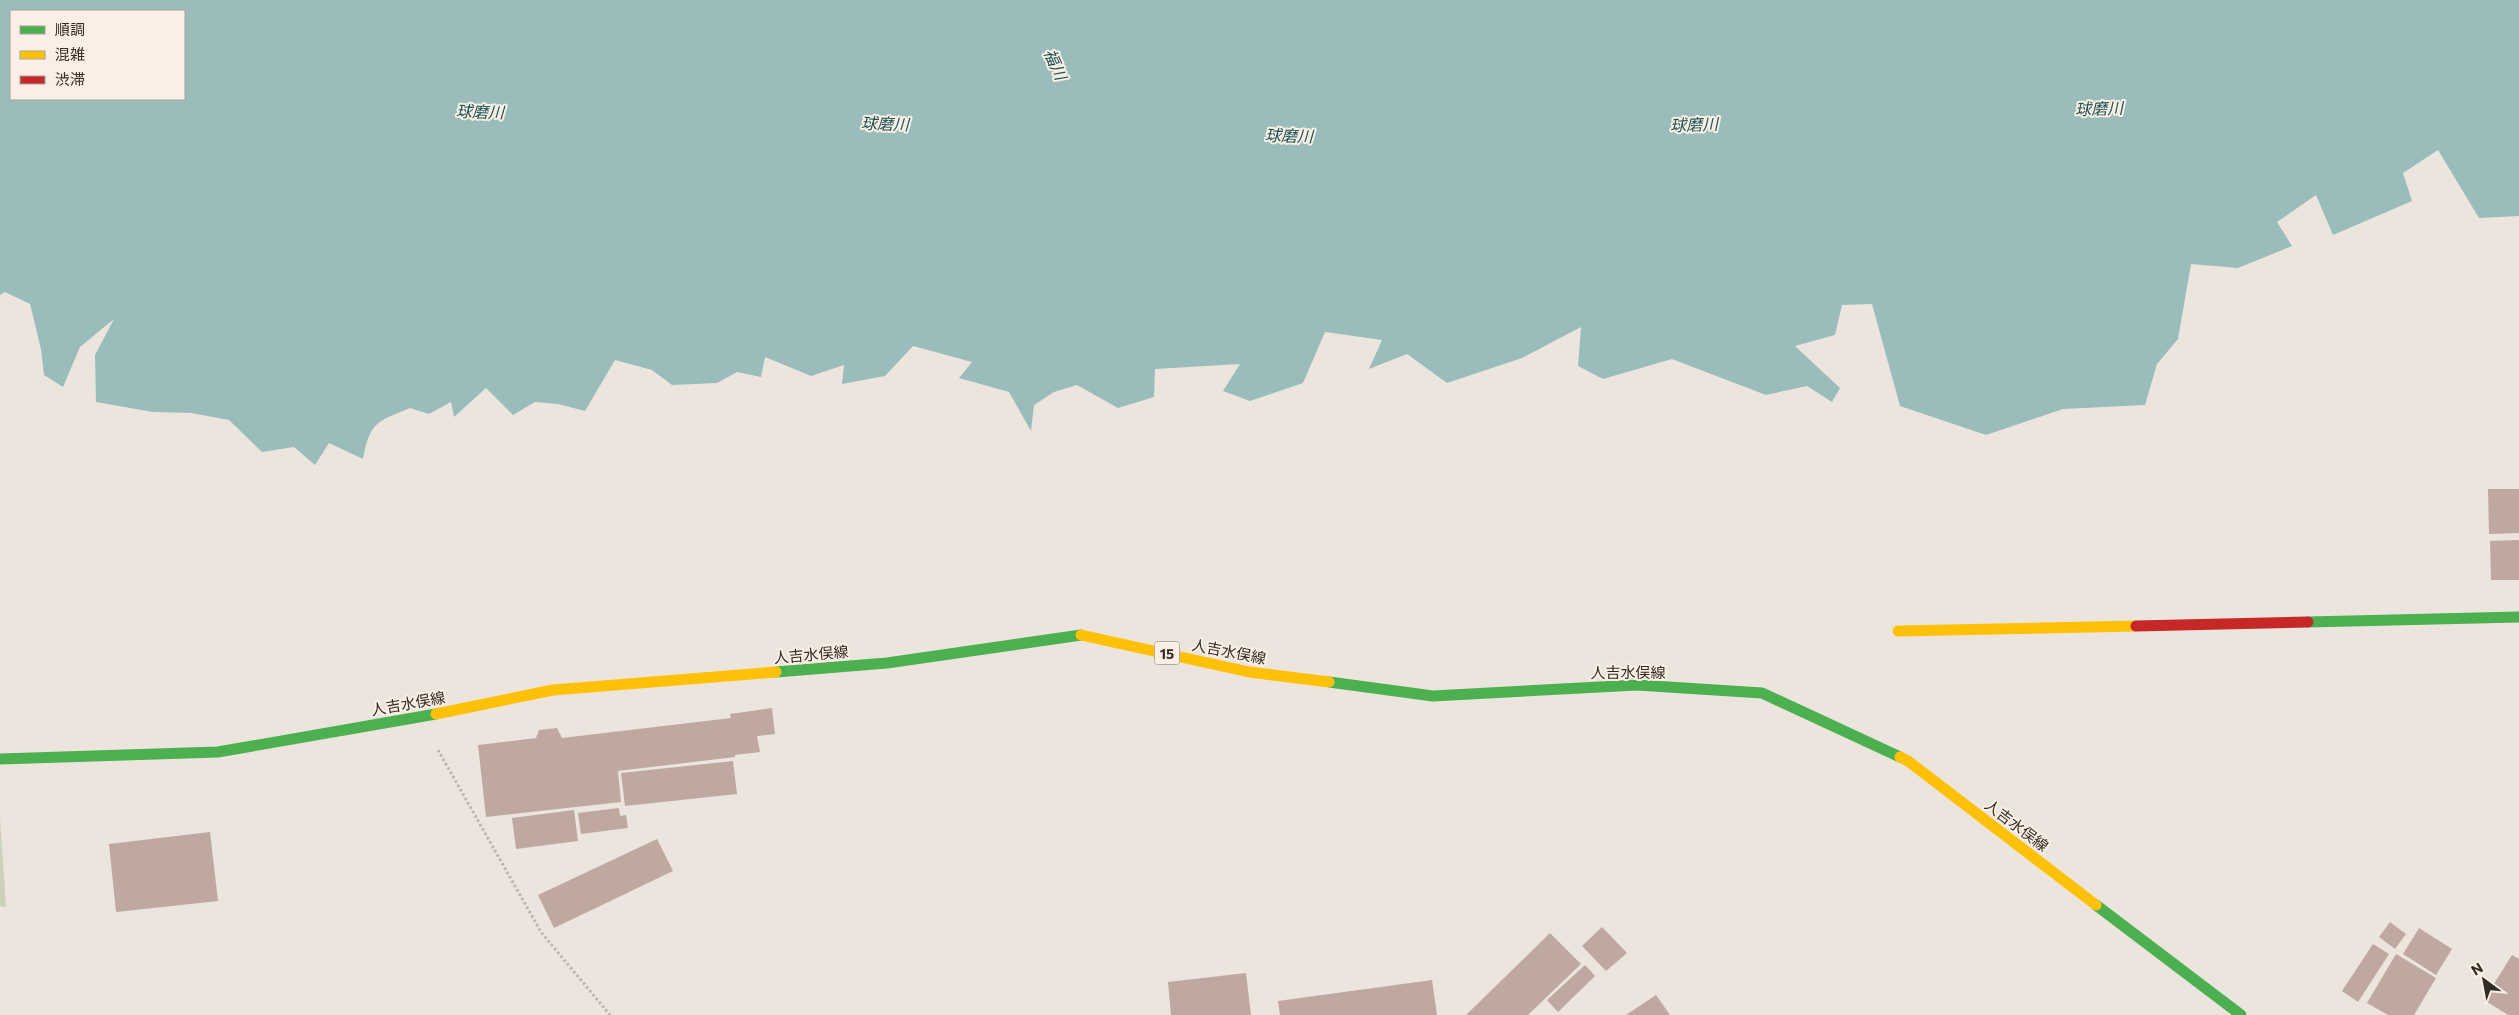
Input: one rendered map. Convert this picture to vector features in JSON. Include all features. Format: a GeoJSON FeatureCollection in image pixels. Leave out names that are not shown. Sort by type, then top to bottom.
{"type":"FeatureCollection","features":[{"type":"Feature","properties":{"kind":"main road"},"geometry":{"type":"LineString","coordinates":[[1898,631],[2519,617]]}},
{"type":"Feature","properties":{"kind":"main road","name":"人吉水俣線"},"geometry":{"type":"LineString","coordinates":[[0,759],[218,752],[419,717],[553,690],[887,663],[1084,634],[1249,672],[1433,696],[1638,685],[1762,693],[1908,761],[2241,1015]]}},
{"type":"Feature","properties":{"kind":"path"},"geometry":{"type":"LineString","coordinates":[[419,717],[541,932],[610,1015]]}},
{"type":"Feature","properties":{"kind":"green space"},"geometry":{"type":"Polygon","coordinates":[[[0,817],[6,907],[0,906],[0,817]]]}},
{"type":"Feature","properties":{"kind":"water"},"geometry":{"type":"Polygon","coordinates":[[[0,0],[2519,0],[2519,216],[2479,218],[2438,150],[2403,173],[2412,201],[2333,235],[2316,195],[2277,222],[2292,246],[2238,268],[2191,264],[2178,339],[2157,364],[2145,405],[2063,409],[1986,435],[1900,406],[1872,304],[1842,305],[1835,335],[1795,346],[1840,388],[1832,402],[1807,386],[1766,395],[1672,359],[1603,379],[1578,366],[1581,327],[1522,358],[1447,383],[1407,354],[1369,369],[1382,340],[1325,332],[1303,383],[1250,401],[1223,391],[1240,364],[1155,369],[1154,397],[1118,408],[1077,385],[1054,392],[1034,405],[1031,431],[1009,392],[959,378],[972,362],[913,346],[885,376],[842,384],[844,365],[811,376],[765,357],[761,377],[737,372],[717,383],[672,385],[652,370],[615,360],[585,411],[558,404],[535,402],[513,415],[486,388],[454,417],[451,402],[429,414],[410,408],[382,421],[372,430],[363,459],[329,443],[315,465],[294,447],[262,452],[229,420],[191,413],[153,412],[96,402],[95,355],[114,319],[80,347],[63,387],[44,375],[41,349],[30,304],[5,292],[0,295],[0,0]]]}},
{"type":"Feature","properties":{"kind":"building"},"geometry":{"type":"Polygon","coordinates":[[[2488,489],[2519,489],[2519,533],[2489,534],[2488,489]]]}},
{"type":"Feature","properties":{"kind":"building"},"geometry":{"type":"Polygon","coordinates":[[[2519,540],[2519,580],[2491,580],[2490,541],[2519,540]]]}},
{"type":"Feature","properties":{"kind":"building"},"geometry":{"type":"Polygon","coordinates":[[[772,708],[775,734],[757,736],[760,752],[735,755],[735,757],[618,771],[621,802],[486,817],[478,745],[536,738],[539,730],[557,728],[562,738],[731,718],[730,714],[772,708]]]}},
{"type":"Feature","properties":{"kind":"building"},"geometry":{"type":"Polygon","coordinates":[[[733,761],[737,794],[625,806],[621,773],[733,761]]]}},
{"type":"Feature","properties":{"kind":"building"},"geometry":{"type":"Polygon","coordinates":[[[619,808],[620,816],[626,815],[628,828],[581,834],[578,813],[619,808]]]}},
{"type":"Feature","properties":{"kind":"building"},"geometry":{"type":"Polygon","coordinates":[[[574,810],[578,841],[516,849],[512,818],[574,810]]]}},
{"type":"Feature","properties":{"kind":"building"},"geometry":{"type":"Polygon","coordinates":[[[210,832],[218,901],[116,912],[109,844],[210,832]]]}},
{"type":"Feature","properties":{"kind":"building"},"geometry":{"type":"Polygon","coordinates":[[[657,839],[673,871],[554,928],[538,895],[657,839]]]}},
{"type":"Feature","properties":{"kind":"building"},"geometry":{"type":"Polygon","coordinates":[[[2390,922],[2406,934],[2395,949],[2379,937],[2390,922]]]}},
{"type":"Feature","properties":{"kind":"building"},"geometry":{"type":"Polygon","coordinates":[[[1602,927],[1627,953],[1606,971],[1582,946],[1602,927]]]}},
{"type":"Feature","properties":{"kind":"building"},"geometry":{"type":"Polygon","coordinates":[[[2419,928],[2452,949],[2436,975],[2403,954],[2419,928]]]}},
{"type":"Feature","properties":{"kind":"building"},"geometry":{"type":"Polygon","coordinates":[[[1550,933],[1581,964],[1528,1015],[1466,1015],[1550,933]]]}},
{"type":"Feature","properties":{"kind":"building"},"geometry":{"type":"Polygon","coordinates":[[[2373,944],[2389,954],[2358,1002],[2342,991],[2373,944]]]}},
{"type":"Feature","properties":{"kind":"building"},"geometry":{"type":"Polygon","coordinates":[[[2396,954],[2436,978],[2414,1015],[2388,1015],[2367,1003],[2396,954]]]}},
{"type":"Feature","properties":{"kind":"building"},"geometry":{"type":"Polygon","coordinates":[[[2512,955],[2519,959],[2519,1015],[2508,1015],[2484,1000],[2512,955]]]}},
{"type":"Feature","properties":{"kind":"building"},"geometry":{"type":"Polygon","coordinates":[[[1585,965],[1595,976],[1558,1012],[1547,1000],[1585,965]]]}},
{"type":"Feature","properties":{"kind":"building"},"geometry":{"type":"Polygon","coordinates":[[[1246,973],[1251,1015],[1171,1015],[1168,982],[1246,973]]]}},
{"type":"Feature","properties":{"kind":"building"},"geometry":{"type":"Polygon","coordinates":[[[1432,980],[1437,1015],[1280,1015],[1278,1001],[1432,980]]]}},
{"type":"Feature","properties":{"kind":"building"},"geometry":{"type":"Polygon","coordinates":[[[1656,995],[1670,1015],[1626,1015],[1656,995]]]}},
{"type":"Feature","properties":{"kind":"traffic: fast"},"geometry":{"type":"LineString","coordinates":[[2308,622],[2519,617]]}},
{"type":"Feature","properties":{"kind":"traffic: fast"},"geometry":{"type":"LineString","coordinates":[[776,672],[887,663],[1081,635]]}},
{"type":"Feature","properties":{"kind":"traffic: fast"},"geometry":{"type":"LineString","coordinates":[[1329,682],[1433,696],[1637,685],[1762,693],[1900,757]]}},
{"type":"Feature","properties":{"kind":"traffic: fast"},"geometry":{"type":"LineString","coordinates":[[0,759],[218,752],[436,714]]}},
{"type":"Feature","properties":{"kind":"traffic: fast"},"geometry":{"type":"LineString","coordinates":[[2096,905],[2241,1015]]}},
{"type":"Feature","properties":{"kind":"traffic: slow"},"geometry":{"type":"LineString","coordinates":[[1898,631],[2136,626]]}},
{"type":"Feature","properties":{"kind":"traffic: slow"},"geometry":{"type":"LineString","coordinates":[[1081,635],[1249,672],[1329,682]]}},
{"type":"Feature","properties":{"kind":"traffic: slow"},"geometry":{"type":"LineString","coordinates":[[436,714],[553,690],[776,672]]}},
{"type":"Feature","properties":{"kind":"traffic: slow"},"geometry":{"type":"LineString","coordinates":[[1900,757],[1908,761],[2096,905]]}},
{"type":"Feature","properties":{"kind":"traffic: jam"},"geometry":{"type":"LineString","coordinates":[[2136,626],[2308,622]]}},
{"type":"Feature","properties":{"kind":"water label","name":"福川"},"geometry":{"type":"Point","coordinates":[1056,64]}},
{"type":"Feature","properties":{"kind":"water label","name":"球磨川"},"geometry":{"type":"Point","coordinates":[2099,108]}},
{"type":"Feature","properties":{"kind":"water label","name":"球磨川"},"geometry":{"type":"Point","coordinates":[480,111]}},
{"type":"Feature","properties":{"kind":"water label","name":"球磨川"},"geometry":{"type":"Point","coordinates":[885,123]}},
{"type":"Feature","properties":{"kind":"water label","name":"球磨川"},"geometry":{"type":"Point","coordinates":[1694,124]}},
{"type":"Feature","properties":{"kind":"water label","name":"球磨川"},"geometry":{"type":"Point","coordinates":[1289,135]}}]}
